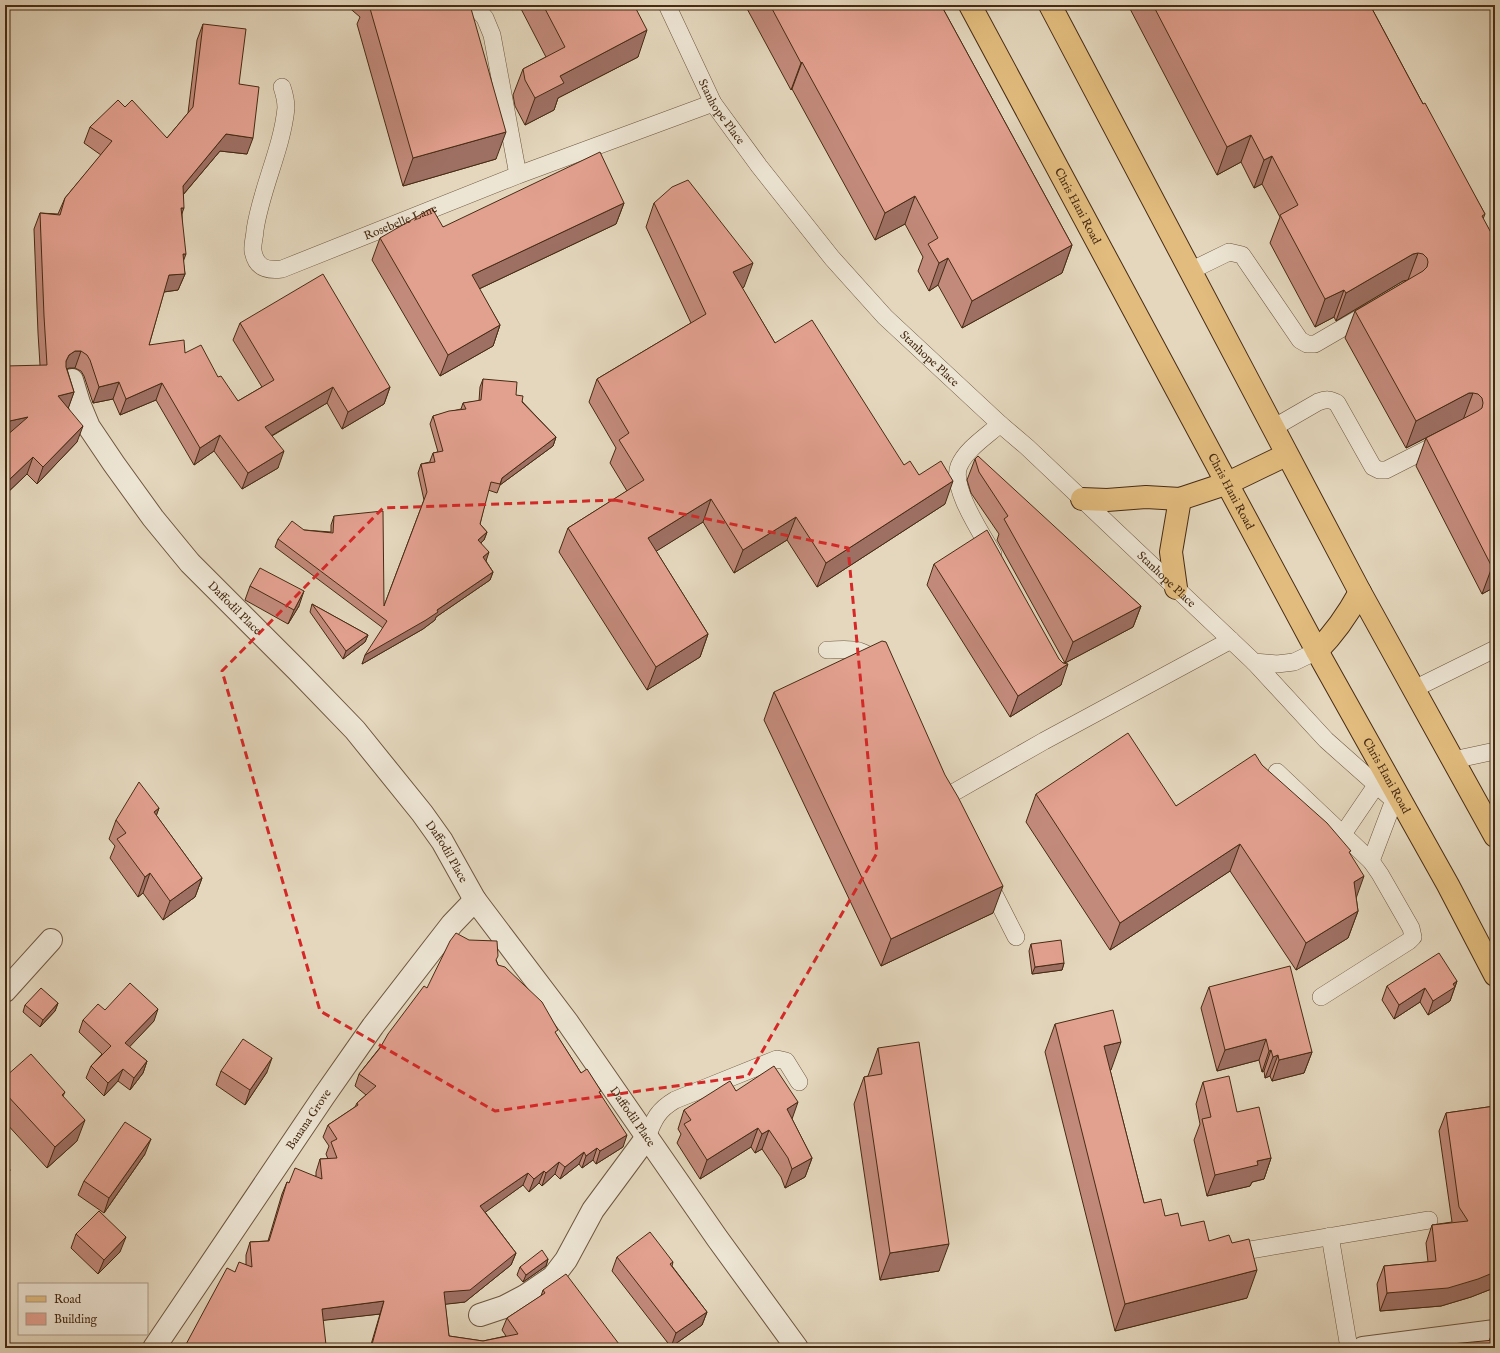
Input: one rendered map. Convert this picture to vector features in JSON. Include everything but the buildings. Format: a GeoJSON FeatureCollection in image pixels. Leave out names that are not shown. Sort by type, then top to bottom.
{"type":"FeatureCollection","features":[{"type":"Feature","properties":{"kind":"main road","name":"Chris Hani Road"},"geometry":{"type":"LineString","coordinates":[[970,5],[1400,805],[1448,886],[1495,975]]}},
{"type":"Feature","properties":{"kind":"main road"},"geometry":{"type":"LineString","coordinates":[[1050,5],[1272,428],[1360,592],[1495,836]]}},
{"type":"Feature","properties":{"kind":"main road"},"geometry":{"type":"LineString","coordinates":[[1082,499],[1180,499],[1228,483],[1286,454]]}},
{"type":"Feature","properties":{"kind":"main road"},"geometry":{"type":"LineString","coordinates":[[1176,588],[1171,552],[1180,499]]}},
{"type":"Feature","properties":{"kind":"main road"},"geometry":{"type":"LineString","coordinates":[[1317,651],[1341,624],[1360,592]]}},
{"type":"Feature","properties":{"kind":"street","name":"Daffodil Place"},"geometry":{"type":"LineString","coordinates":[[72,380],[79,403],[89,427],[153,518],[190,563],[355,730],[422,813],[442,841],[475,900],[568,1024],[717,1238],[797,1348]]}},
{"type":"Feature","properties":{"kind":"street","name":"Banana Grove"},"geometry":{"type":"LineString","coordinates":[[154,1348],[373,1026],[452,924],[475,900]]}},
{"type":"Feature","properties":{"kind":"street"},"geometry":{"type":"LineString","coordinates":[[5,991],[51,940]]}},
{"type":"Feature","properties":{"kind":"street"},"geometry":{"type":"LineString","coordinates":[[480,1315],[504,1307],[525,1296],[553,1276],[566,1260],[593,1210],[647,1137]]}},
{"type":"Feature","properties":{"kind":"street"},"geometry":{"type":"LineString","coordinates":[[1364,1348],[1495,1331]]}},
{"type":"Feature","properties":{"kind":"lane"},"geometry":{"type":"LineString","coordinates":[[474,5],[486,18],[492,35],[518,175]]}},
{"type":"Feature","properties":{"kind":"lane","name":"Stanhope Place"},"geometry":{"type":"LineString","coordinates":[[667,5],[713,103],[759,166],[837,264],[885,317],[1000,424],[1027,447],[1254,662],[1326,740],[1400,805]]}},
{"type":"Feature","properties":{"kind":"lane","name":"Rosebelle Lane"},"geometry":{"type":"LineString","coordinates":[[282,87],[286,108],[277,149],[257,219],[253,250],[256,260],[262,267],[271,270],[282,269],[518,175],[713,103]]}},
{"type":"Feature","properties":{"kind":"lane"},"geometry":{"type":"LineString","coordinates":[[1190,271],[1229,252],[1242,255],[1300,340],[1307,344],[1315,344],[1382,306]]}},
{"type":"Feature","properties":{"kind":"lane"},"geometry":{"type":"LineString","coordinates":[[1272,428],[1318,402],[1325,399],[1332,400],[1338,403],[1373,467],[1379,470],[1386,470],[1456,434]]}},
{"type":"Feature","properties":{"kind":"lane"},"geometry":{"type":"LineString","coordinates":[[1000,424],[969,452],[958,466],[957,482],[964,500],[1002,570]]}},
{"type":"Feature","properties":{"kind":"lane"},"geometry":{"type":"LineString","coordinates":[[957,820],[941,791],[1044,741],[1231,640]]}},
{"type":"Feature","properties":{"kind":"lane"},"geometry":{"type":"LineString","coordinates":[[827,650],[845,649],[860,651],[872,658],[883,660],[890,674]]}},
{"type":"Feature","properties":{"kind":"lane"},"geometry":{"type":"LineString","coordinates":[[1414,689],[1495,649]]}},
{"type":"Feature","properties":{"kind":"lane"},"geometry":{"type":"LineString","coordinates":[[1254,662],[1277,664],[1294,662],[1317,651]]}},
{"type":"Feature","properties":{"kind":"lane"},"geometry":{"type":"LineString","coordinates":[[1453,760],[1495,751]]}},
{"type":"Feature","properties":{"kind":"lane"},"geometry":{"type":"LineString","coordinates":[[1277,772],[1371,861],[1411,928],[1413,937],[1409,942],[1321,997]]}},
{"type":"Feature","properties":{"kind":"lane"},"geometry":{"type":"LineString","coordinates":[[1343,834],[1377,784]]}},
{"type":"Feature","properties":{"kind":"lane"},"geometry":{"type":"LineString","coordinates":[[1371,861],[1400,805]]}},
{"type":"Feature","properties":{"kind":"lane"},"geometry":{"type":"LineString","coordinates":[[981,868],[1016,938]]}},
{"type":"Feature","properties":{"kind":"lane"},"geometry":{"type":"LineString","coordinates":[[647,1137],[654,1120],[665,1106],[682,1097],[777,1059],[786,1061],[799,1082]]}},
{"type":"Feature","properties":{"kind":"lane"},"geometry":{"type":"LineString","coordinates":[[1244,1251],[1430,1220]]}},
{"type":"Feature","properties":{"kind":"lane"},"geometry":{"type":"LineString","coordinates":[[1330,1236],[1349,1348]]}},
{"type":"Feature","properties":{"kind":"highlighted area"},"geometry":{"type":"Polygon","coordinates":[[[615,500],[848,548],[877,853],[748,1076],[495,1111],[320,1011],[222,671],[383,508],[615,500]]]}}]}
